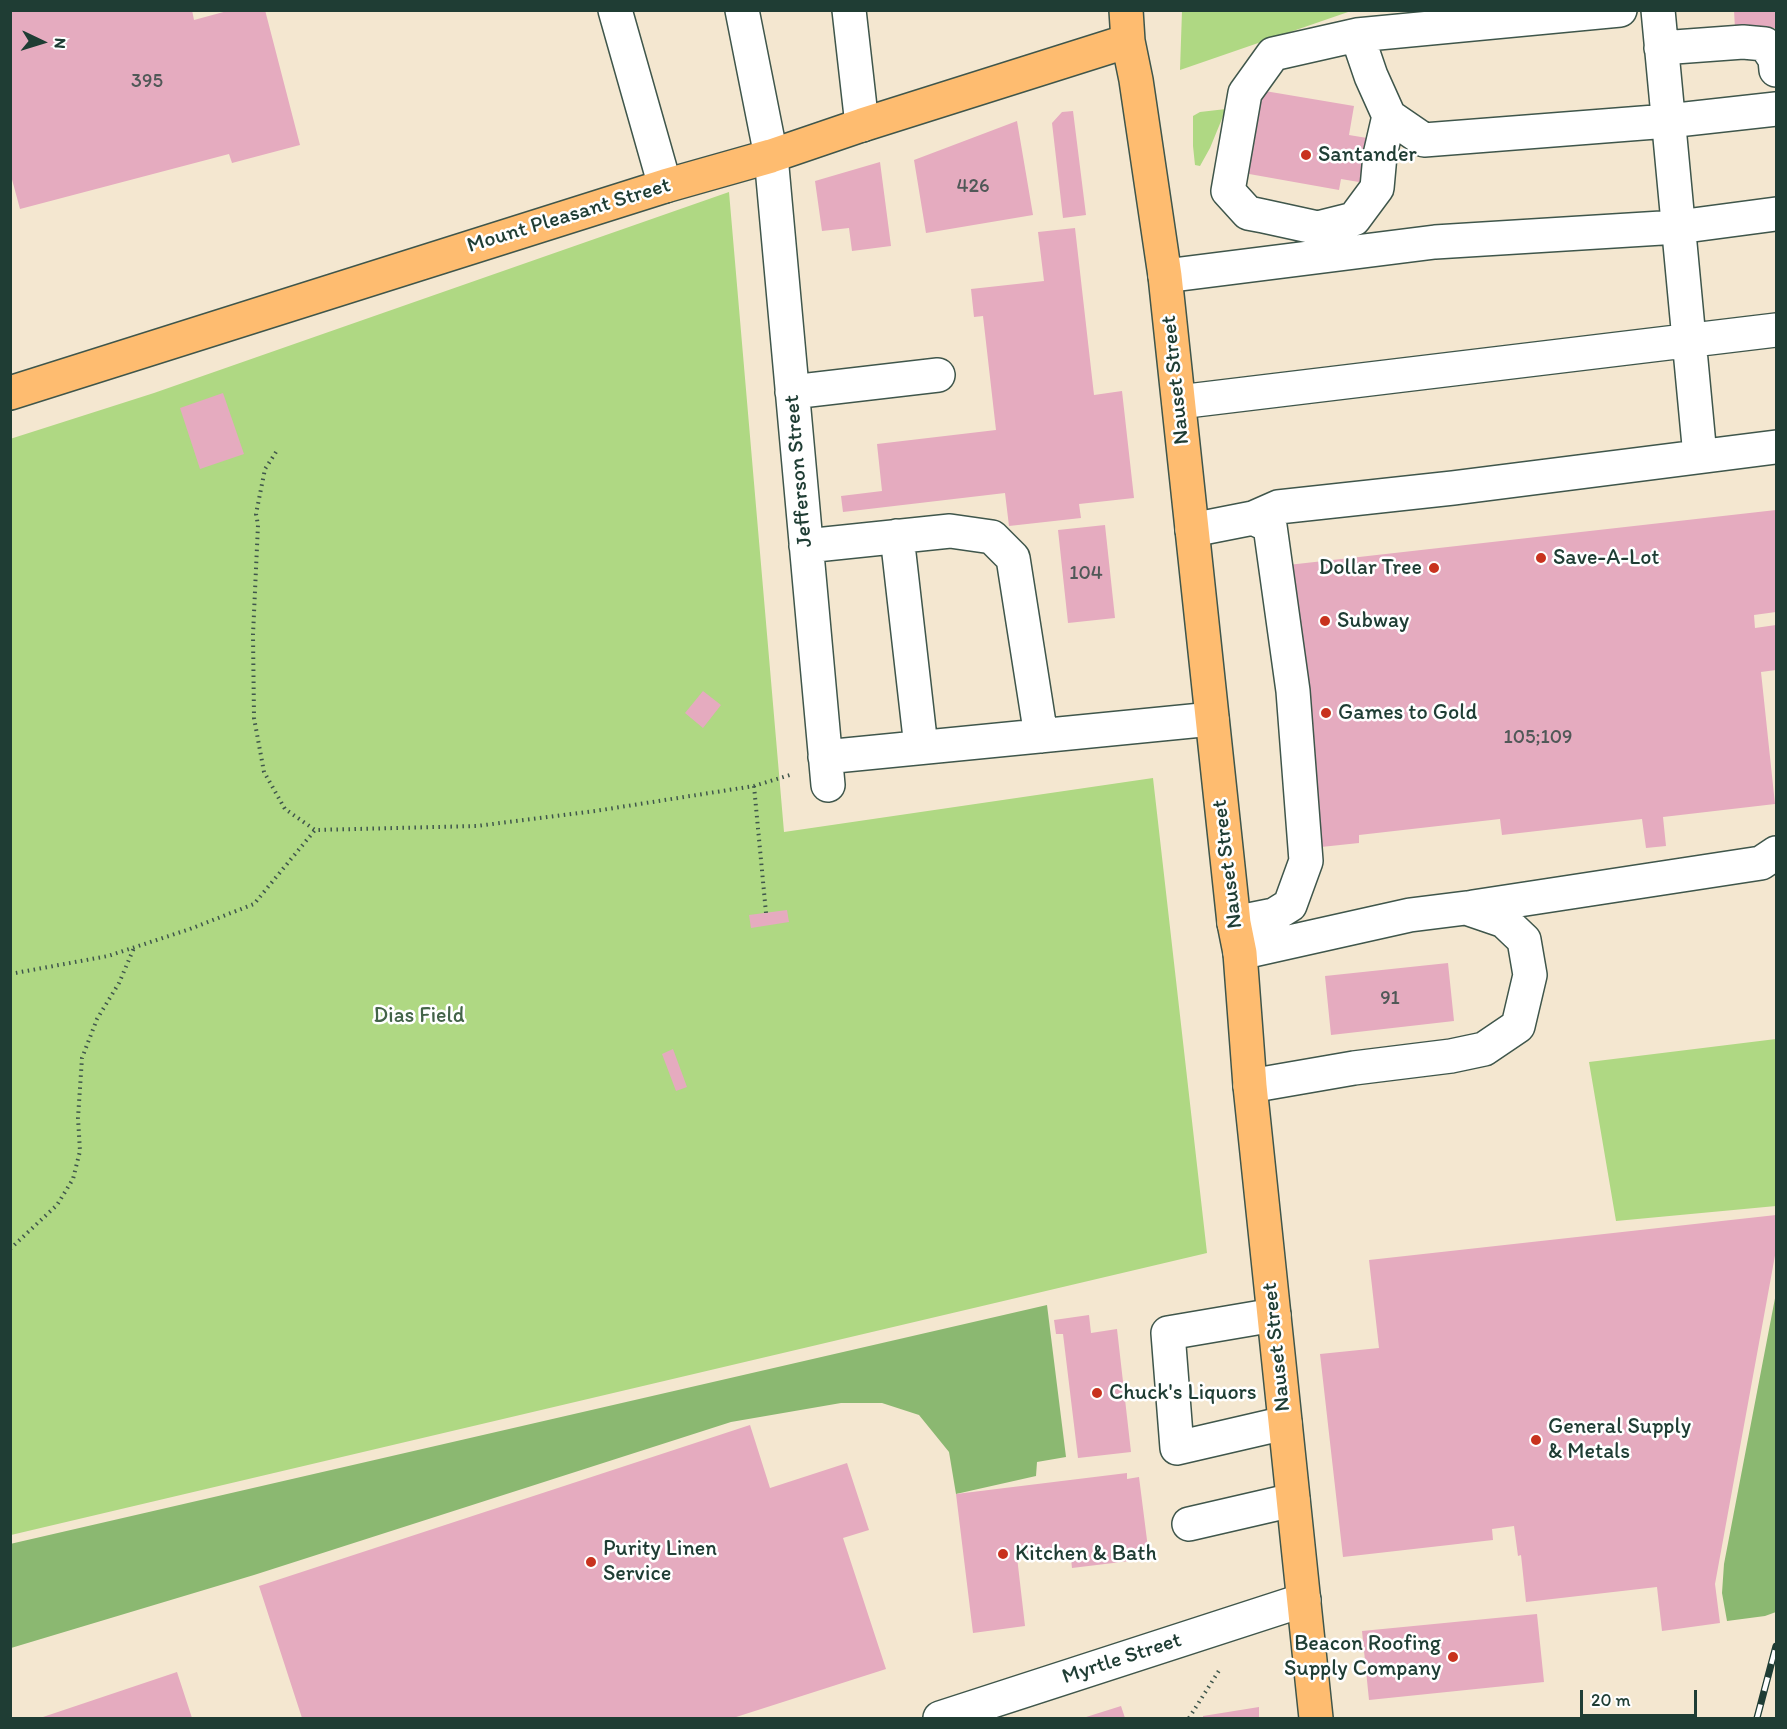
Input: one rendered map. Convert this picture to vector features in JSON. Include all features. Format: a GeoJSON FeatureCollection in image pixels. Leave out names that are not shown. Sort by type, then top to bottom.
{"type":"FeatureCollection","features":[{"type":"Feature","properties":{"kind":"main road","name":"Mount Pleasant Street"},"geometry":{"type":"LineString","coordinates":[[10,393],[665,186],[771,156],[862,125],[1127,26]]}},
{"type":"Feature","properties":{"kind":"main road","name":"Nauset Street"},"geometry":{"type":"LineString","coordinates":[[1127,26],[1165,276],[1237,938],[1250,1086],[1316,1719]]}},
{"type":"Feature","properties":{"kind":"street"},"geometry":{"type":"LineString","coordinates":[[615,10],[665,186]]}},
{"type":"Feature","properties":{"kind":"street","name":"Jefferson Street"},"geometry":{"type":"LineString","coordinates":[[742,10],[771,156],[826,771],[921,747]]}},
{"type":"Feature","properties":{"kind":"street"},"geometry":{"type":"LineString","coordinates":[[849,10],[862,125]]}},
{"type":"Feature","properties":{"kind":"street"},"geometry":{"type":"LineString","coordinates":[[1389,116],[1380,155],[1377,188],[1354,219],[1318,228],[1248,213],[1228,191],[1245,93],[1273,54],[1357,35],[1620,10]]}},
{"type":"Feature","properties":{"kind":"street"},"geometry":{"type":"LineString","coordinates":[[1658,10],[1700,456]]}},
{"type":"Feature","properties":{"kind":"street"},"geometry":{"type":"LineString","coordinates":[[1357,35],[1371,76],[1389,116],[1424,140],[1668,121],[1776,109]]}},
{"type":"Feature","properties":{"kind":"street"},"geometry":{"type":"LineString","coordinates":[[1661,48],[1743,42],[1766,44],[1775,59],[1776,70]]}},
{"type":"Feature","properties":{"kind":"street"},"geometry":{"type":"LineString","coordinates":[[1165,276],[1435,242],[1678,227],[1776,214]]}},
{"type":"Feature","properties":{"kind":"street"},"geometry":{"type":"LineString","coordinates":[[1179,402],[1776,330]]}},
{"type":"Feature","properties":{"kind":"street"},"geometry":{"type":"LineString","coordinates":[[792,392],[939,375]]}},
{"type":"Feature","properties":{"kind":"street"},"geometry":{"type":"LineString","coordinates":[[1192,530],[1262,522],[1278,507],[1453,488],[1776,447]]}},
{"type":"Feature","properties":{"kind":"street"},"geometry":{"type":"LineString","coordinates":[[1237,938],[1290,905],[1306,861],[1293,691],[1262,522]]}},
{"type":"Feature","properties":{"kind":"street"},"geometry":{"type":"LineString","coordinates":[[806,546],[950,531],[992,537],[1013,558],[1041,736]]}},
{"type":"Feature","properties":{"kind":"street"},"geometry":{"type":"LineString","coordinates":[[897,536],[921,747],[1212,719]]}},
{"type":"Feature","properties":{"kind":"street"},"geometry":{"type":"LineString","coordinates":[[1237,938],[1466,908],[1761,863],[1776,853]]}},
{"type":"Feature","properties":{"kind":"street"},"geometry":{"type":"LineString","coordinates":[[1250,1086],[1484,1049],[1518,1026],[1530,975],[1524,940],[1504,921],[1466,908]]}},
{"type":"Feature","properties":{"kind":"street"},"geometry":{"type":"LineString","coordinates":[[1274,1315],[1168,1333],[1177,1448],[1285,1423]]}},
{"type":"Feature","properties":{"kind":"street"},"geometry":{"type":"LineString","coordinates":[[1189,1524],[1293,1500]]}},
{"type":"Feature","properties":{"kind":"street","name":"Myrtle Street"},"geometry":{"type":"LineString","coordinates":[[940,1719],[1304,1600]]}},
{"type":"Feature","properties":{"kind":"path"},"geometry":{"type":"LineString","coordinates":[[276,452],[266,469],[256,514],[258,525],[252,636],[254,718],[264,772],[285,809],[315,830],[477,826],[595,811],[754,786],[794,774]]}},
{"type":"Feature","properties":{"kind":"path"},"geometry":{"type":"LineString","coordinates":[[754,786],[766,912]]}},
{"type":"Feature","properties":{"kind":"path"},"geometry":{"type":"LineString","coordinates":[[10,974],[108,956],[190,929],[254,904],[315,830]]}},
{"type":"Feature","properties":{"kind":"path"},"geometry":{"type":"LineString","coordinates":[[10,1249],[57,1205],[73,1179],[80,1150],[78,1118],[82,1058],[97,1019],[120,983],[134,947]]}},
{"type":"Feature","properties":{"kind":"path"},"geometry":{"type":"LineString","coordinates":[[1189,1719],[1220,1668]]}},
{"type":"Feature","properties":{"kind":"green space"},"geometry":{"type":"Polygon","coordinates":[[[1182,11],[1351,11],[1180,70],[1182,11]]]}},
{"type":"Feature","properties":{"kind":"green space"},"geometry":{"type":"Polygon","coordinates":[[[1226,109],[1210,148],[1200,166],[1195,165],[1193,116],[1200,112],[1226,109]]]}},
{"type":"Feature","properties":{"kind":"green space","name":"Dias Field"},"geometry":{"type":"Polygon","coordinates":[[[729,192],[784,832],[1153,778],[1207,1253],[11,1535],[10,439],[154,393],[729,192]]]}},
{"type":"Feature","properties":{"kind":"green space"},"geometry":{"type":"Polygon","coordinates":[[[1776,1039],[1776,1206],[1616,1221],[1589,1062],[1776,1039]]]}},
{"type":"Feature","properties":{"kind":"green space"},"geometry":{"type":"Polygon","coordinates":[[[1776,1293],[1776,1612],[1765,1616],[1727,1621],[1722,1593],[1724,1564],[1776,1293]]]}},
{"type":"Feature","properties":{"kind":"green space"},"geometry":{"type":"Polygon","coordinates":[[[1047,1305],[1066,1457],[1037,1462],[1036,1476],[956,1494],[949,1452],[919,1415],[882,1403],[841,1403],[731,1422],[254,1575],[11,1648],[10,1544],[1047,1305]]]}},
{"type":"Feature","properties":{"kind":"building"},"geometry":{"type":"Polygon","coordinates":[[[10,10],[192,10],[194,20],[231,10],[265,10],[300,145],[232,163],[229,154],[20,209],[10,172],[10,10]]]}},
{"type":"Feature","properties":{"kind":"building"},"geometry":{"type":"Polygon","coordinates":[[[1734,10],[1776,10],[1776,28],[1735,29],[1734,10]]]}},
{"type":"Feature","properties":{"kind":"building","name":"Santander"},"geometry":{"type":"Polygon","coordinates":[[[1253,89],[1354,106],[1349,135],[1373,139],[1365,183],[1341,179],[1339,190],[1238,172],[1253,89]]]}},
{"type":"Feature","properties":{"kind":"building"},"geometry":{"type":"Polygon","coordinates":[[[1073,111],[1086,215],[1063,218],[1052,123],[1062,112],[1073,111]]]}},
{"type":"Feature","properties":{"kind":"building"},"geometry":{"type":"Polygon","coordinates":[[[1017,121],[1033,215],[926,233],[914,160],[1017,121]]]}},
{"type":"Feature","properties":{"kind":"building"},"geometry":{"type":"Polygon","coordinates":[[[880,162],[891,246],[852,251],[849,228],[822,231],[815,181],[880,162]]]}},
{"type":"Feature","properties":{"kind":"building"},"geometry":{"type":"Polygon","coordinates":[[[1075,228],[1094,395],[1122,391],[1134,498],[1079,504],[1081,518],[1009,526],[1005,493],[843,512],[841,496],[882,491],[877,444],[996,430],[983,316],[974,317],[971,289],[1044,281],[1038,232],[1075,228]]]}},
{"type":"Feature","properties":{"kind":"building"},"geometry":{"type":"Polygon","coordinates":[[[223,393],[244,454],[200,469],[180,408],[223,393]]]}},
{"type":"Feature","properties":{"kind":"building"},"geometry":{"type":"Polygon","coordinates":[[[1776,510],[1776,612],[1754,615],[1755,628],[1776,625],[1776,670],[1761,672],[1775,804],[1663,817],[1666,846],[1646,848],[1642,819],[1502,835],[1500,819],[1359,835],[1359,843],[1321,847],[1288,565],[1776,510]]]}},
{"type":"Feature","properties":{"kind":"building"},"geometry":{"type":"Polygon","coordinates":[[[1105,525],[1115,618],[1068,623],[1058,530],[1105,525]]]}},
{"type":"Feature","properties":{"kind":"building"},"geometry":{"type":"Polygon","coordinates":[[[703,691],[721,705],[703,728],[685,713],[703,691]]]}},
{"type":"Feature","properties":{"kind":"building"},"geometry":{"type":"Polygon","coordinates":[[[787,910],[789,922],[751,928],[749,915],[787,910]]]}},
{"type":"Feature","properties":{"kind":"building"},"geometry":{"type":"Polygon","coordinates":[[[1448,963],[1454,1021],[1331,1035],[1325,976],[1448,963]]]}},
{"type":"Feature","properties":{"kind":"building"},"geometry":{"type":"Polygon","coordinates":[[[673,1049],[687,1087],[676,1091],[662,1054],[673,1049]]]}},
{"type":"Feature","properties":{"kind":"building","name":"General Supply & Metals"},"geometry":{"type":"Polygon","coordinates":[[[1776,1215],[1776,1250],[1715,1584],[1720,1623],[1662,1631],[1657,1587],[1526,1602],[1521,1555],[1518,1556],[1514,1526],[1492,1529],[1493,1540],[1343,1557],[1320,1354],[1379,1348],[1369,1260],[1776,1215]]]}},
{"type":"Feature","properties":{"kind":"building","name":"Chuck's Liquors"},"geometry":{"type":"Polygon","coordinates":[[[1089,1315],[1091,1333],[1117,1329],[1131,1452],[1078,1458],[1063,1334],[1056,1334],[1054,1320],[1089,1315]]]}},
{"type":"Feature","properties":{"kind":"building","name":"Purity Linen Service"},"geometry":{"type":"Polygon","coordinates":[[[750,1425],[770,1488],[847,1463],[869,1530],[843,1538],[886,1669],[733,1718],[302,1718],[259,1586],[750,1425]]]}},
{"type":"Feature","properties":{"kind":"building","name":"Kitchen & Bath"},"geometry":{"type":"Polygon","coordinates":[[[1127,1473],[1127,1479],[1139,1477],[1148,1548],[1137,1550],[1138,1560],[1072,1568],[1070,1550],[1017,1557],[1025,1626],[973,1633],[956,1494],[1127,1473]]]}},
{"type":"Feature","properties":{"kind":"building","name":"Beacon Roofing Supply Company"},"geometry":{"type":"Polygon","coordinates":[[[1537,1614],[1544,1682],[1369,1700],[1362,1631],[1537,1614]]]}},
{"type":"Feature","properties":{"kind":"building"},"geometry":{"type":"Polygon","coordinates":[[[177,1672],[192,1718],[40,1718],[177,1672]]]}},
{"type":"Feature","properties":{"kind":"building"},"geometry":{"type":"Polygon","coordinates":[[[1121,1706],[1125,1718],[1083,1718],[1121,1706]]]}},
{"type":"Feature","properties":{"kind":"building"},"geometry":{"type":"Polygon","coordinates":[[[1259,1707],[1259,1718],[1203,1718],[1203,1716],[1259,1707]]]}},
{"type":"Feature","properties":{"kind":"railway"},"geometry":{"type":"LineString","coordinates":[[1757,1718],[1776,1646]]}},
{"type":"Feature","properties":{"kind":"place","name":"Santander"},"geometry":{"type":"Point","coordinates":[1306,155]}},
{"type":"Feature","properties":{"kind":"place","name":"Save-A-Lot"},"geometry":{"type":"Point","coordinates":[1541,558]}},
{"type":"Feature","properties":{"kind":"place","name":"Dollar Tree"},"geometry":{"type":"Point","coordinates":[1434,568]}},
{"type":"Feature","properties":{"kind":"place","name":"Subway"},"geometry":{"type":"Point","coordinates":[1325,621]}},
{"type":"Feature","properties":{"kind":"place","name":"Games to Gold"},"geometry":{"type":"Point","coordinates":[1326,713]}},
{"type":"Feature","properties":{"kind":"place","name":"Chuck's Liquors"},"geometry":{"type":"Point","coordinates":[1097,1393]}},
{"type":"Feature","properties":{"kind":"place","name":"General Supply & Metals"},"geometry":{"type":"Point","coordinates":[1536,1440]}},
{"type":"Feature","properties":{"kind":"place","name":"Kitchen & Bath"},"geometry":{"type":"Point","coordinates":[1003,1554]}},
{"type":"Feature","properties":{"kind":"place","name":"Purity Linen Service"},"geometry":{"type":"Point","coordinates":[591,1562]}},
{"type":"Feature","properties":{"kind":"place","name":"Beacon Roofing Supply Company"},"geometry":{"type":"Point","coordinates":[1453,1657]}}]}
